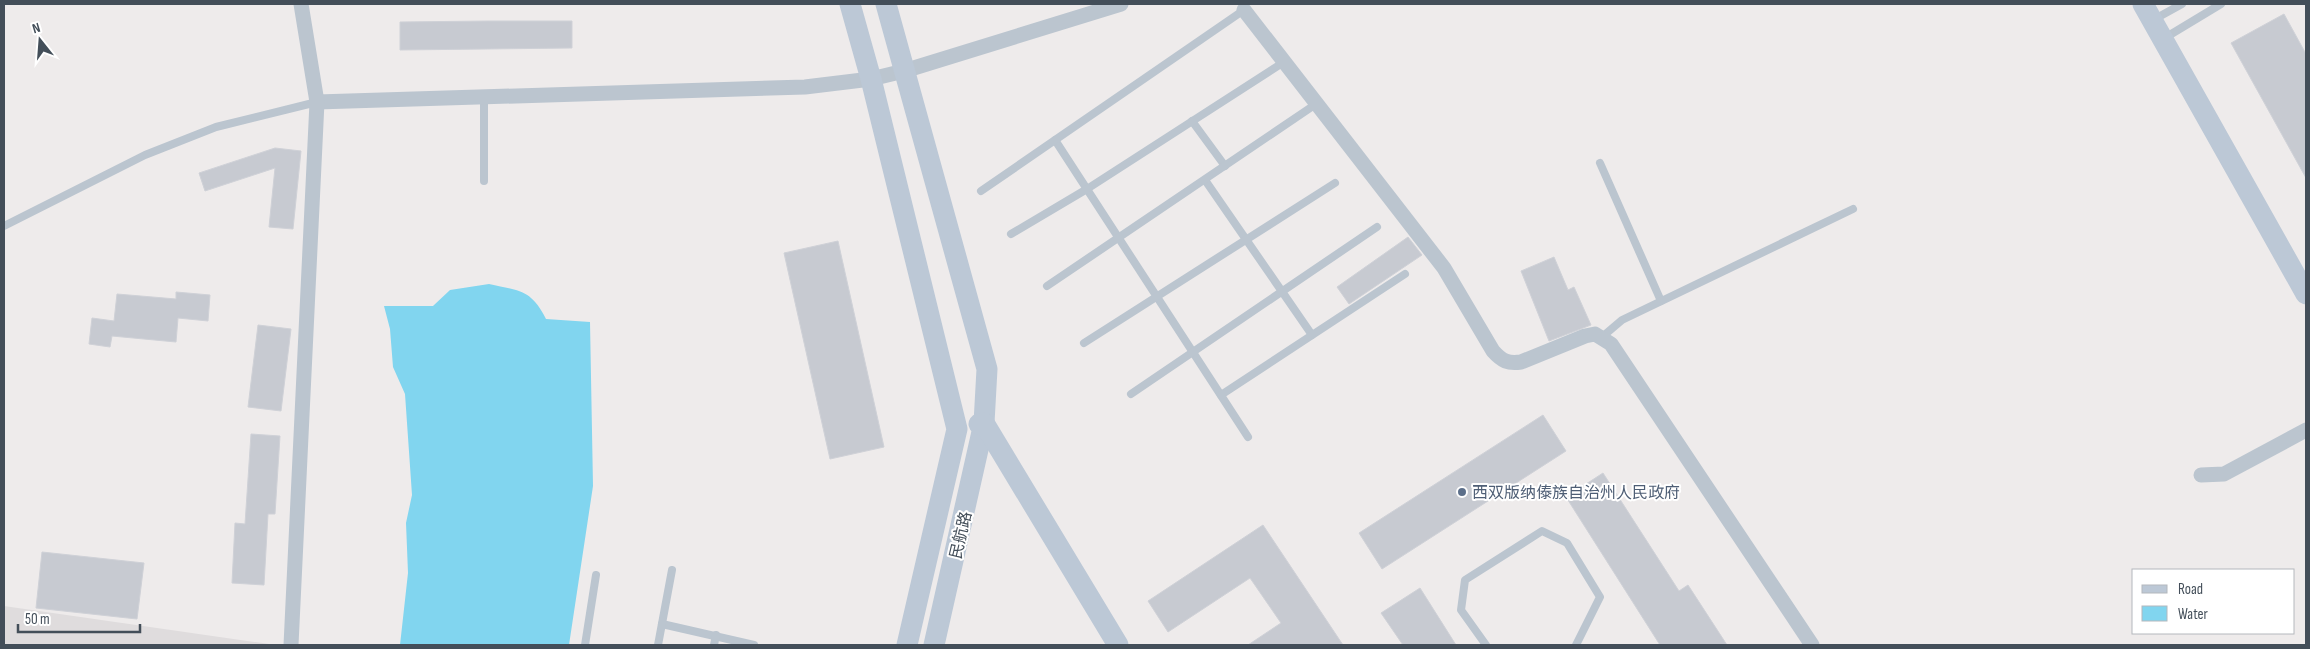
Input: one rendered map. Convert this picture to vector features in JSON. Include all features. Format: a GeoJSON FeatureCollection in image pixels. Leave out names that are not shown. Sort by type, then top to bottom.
{"type":"FeatureCollection","features":[{"type":"Feature","properties":{"kind":"main road"},"geometry":{"type":"LineString","coordinates":[[850,4],[871,79],[957,429],[984,423],[1032,506],[1118,645]]}},
{"type":"Feature","properties":{"kind":"main road","name":"民航路"},"geometry":{"type":"LineString","coordinates":[[886,4],[987,369],[984,423],[934,645]]}},
{"type":"Feature","properties":{"kind":"main road"},"geometry":{"type":"LineString","coordinates":[[2147,12],[2306,294]]}},
{"type":"Feature","properties":{"kind":"main road","name":"民航路"},"geometry":{"type":"LineString","coordinates":[[907,645],[957,429]]}},
{"type":"Feature","properties":{"kind":"street"},"geometry":{"type":"LineString","coordinates":[[291,645],[317,102],[301,4]]}},
{"type":"Feature","properties":{"kind":"street"},"geometry":{"type":"LineString","coordinates":[[304,24],[309,4]]}},
{"type":"Feature","properties":{"kind":"street"},"geometry":{"type":"LineString","coordinates":[[317,102],[805,87],[871,79],[904,71],[1120,4]]}},
{"type":"Feature","properties":{"kind":"street"},"geometry":{"type":"LineString","coordinates":[[1244,10],[1444,268],[1493,351],[1500,359],[1510,364],[1521,362],[1585,336],[1595,334],[1611,344],[1812,645]]}},
{"type":"Feature","properties":{"kind":"street"},"geometry":{"type":"LineString","coordinates":[[2201,475],[2224,474],[2306,430]]}},
{"type":"Feature","properties":{"kind":"lane"},"geometry":{"type":"LineString","coordinates":[[2147,12],[2182,4]]}},
{"type":"Feature","properties":{"kind":"lane"},"geometry":{"type":"LineString","coordinates":[[2163,39],[2221,4]]}},
{"type":"Feature","properties":{"kind":"lane"},"geometry":{"type":"LineString","coordinates":[[981,191],[1244,10]]}},
{"type":"Feature","properties":{"kind":"lane"},"geometry":{"type":"LineString","coordinates":[[1011,234],[1087,189],[1284,62]]}},
{"type":"Feature","properties":{"kind":"lane"},"geometry":{"type":"LineString","coordinates":[[484,96],[484,181]]}},
{"type":"Feature","properties":{"kind":"lane"},"geometry":{"type":"LineString","coordinates":[[4,226],[145,155],[216,126],[317,102]]}},
{"type":"Feature","properties":{"kind":"lane"},"geometry":{"type":"LineString","coordinates":[[1047,286],[1316,104]]}},
{"type":"Feature","properties":{"kind":"lane"},"geometry":{"type":"LineString","coordinates":[[1192,121],[1225,166]]}},
{"type":"Feature","properties":{"kind":"lane"},"geometry":{"type":"LineString","coordinates":[[1055,140],[1248,437]]}},
{"type":"Feature","properties":{"kind":"lane"},"geometry":{"type":"LineString","coordinates":[[1600,163],[1661,301]]}},
{"type":"Feature","properties":{"kind":"lane"},"geometry":{"type":"LineString","coordinates":[[1205,180],[1312,335]]}},
{"type":"Feature","properties":{"kind":"lane"},"geometry":{"type":"LineString","coordinates":[[1084,343],[1335,183]]}},
{"type":"Feature","properties":{"kind":"lane"},"geometry":{"type":"LineString","coordinates":[[1602,337],[1622,320],[1853,209]]}},
{"type":"Feature","properties":{"kind":"lane"},"geometry":{"type":"LineString","coordinates":[[1131,394],[1377,227]]}},
{"type":"Feature","properties":{"kind":"lane"},"geometry":{"type":"LineString","coordinates":[[1221,395],[1405,274]]}},
{"type":"Feature","properties":{"kind":"lane"},"geometry":{"type":"LineString","coordinates":[[1486,645],[1461,610],[1465,580],[1542,531],[1567,543],[1600,596],[1576,645]]}},
{"type":"Feature","properties":{"kind":"lane"},"geometry":{"type":"LineString","coordinates":[[658,645],[672,570]]}},
{"type":"Feature","properties":{"kind":"lane"},"geometry":{"type":"LineString","coordinates":[[585,645],[596,575]]}},
{"type":"Feature","properties":{"kind":"lane"},"geometry":{"type":"LineString","coordinates":[[662,624],[754,645]]}},
{"type":"Feature","properties":{"kind":"lane"},"geometry":{"type":"LineString","coordinates":[[714,645],[716,635]]}},
{"type":"Feature","properties":{"kind":"shaded area"},"geometry":{"type":"Polygon","coordinates":[[[4,606],[276,645],[4,645],[4,606]]]}},
{"type":"Feature","properties":{"kind":"water"},"geometry":{"type":"Polygon","coordinates":[[[489,284],[523,293],[535,302],[546,319],[590,322],[593,486],[569,645],[400,645],[408,573],[406,523],[412,495],[405,394],[393,367],[390,329],[384,306],[433,306],[450,290],[489,284]]]}},
{"type":"Feature","properties":{"kind":"building"},"geometry":{"type":"Polygon","coordinates":[[[2284,14],[2306,54],[2306,178],[2231,43],[2284,14]]]}},
{"type":"Feature","properties":{"kind":"building"},"geometry":{"type":"Polygon","coordinates":[[[572,21],[572,48],[400,50],[400,22],[572,21]]]}},
{"type":"Feature","properties":{"kind":"building"},"geometry":{"type":"Polygon","coordinates":[[[275,148],[301,151],[293,229],[269,227],[275,168],[205,191],[199,173],[275,148]]]}},
{"type":"Feature","properties":{"kind":"building"},"geometry":{"type":"Polygon","coordinates":[[[1408,237],[1422,255],[1349,304],[1337,287],[1408,237]]]}},
{"type":"Feature","properties":{"kind":"building"},"geometry":{"type":"Polygon","coordinates":[[[838,241],[884,447],[830,459],[784,253],[838,241]]]}},
{"type":"Feature","properties":{"kind":"building"},"geometry":{"type":"Polygon","coordinates":[[[1554,257],[1568,290],[1574,287],[1591,325],[1549,341],[1521,271],[1554,257]]]}},
{"type":"Feature","properties":{"kind":"building"},"geometry":{"type":"Polygon","coordinates":[[[176,292],[210,295],[208,321],[178,318],[176,342],[112,336],[110,347],[89,344],[92,318],[114,321],[117,294],[176,299],[176,292]]]}},
{"type":"Feature","properties":{"kind":"building"},"geometry":{"type":"Polygon","coordinates":[[[258,325],[291,329],[281,411],[248,407],[258,325]]]}},
{"type":"Feature","properties":{"kind":"building","name":"西双版纳傣族自治州人民政府"},"geometry":{"type":"Polygon","coordinates":[[[1543,415],[1566,451],[1382,569],[1359,533],[1543,415]]]}},
{"type":"Feature","properties":{"kind":"building"},"geometry":{"type":"Polygon","coordinates":[[[251,434],[280,436],[275,514],[268,514],[264,585],[232,583],[235,523],[245,524],[251,434]]]}},
{"type":"Feature","properties":{"kind":"building"},"geometry":{"type":"Polygon","coordinates":[[[1603,473],[1679,591],[1688,585],[1727,645],[1660,645],[1566,497],[1603,473]]]}},
{"type":"Feature","properties":{"kind":"building"},"geometry":{"type":"Polygon","coordinates":[[[1263,525],[1343,645],[1248,645],[1281,623],[1250,578],[1168,632],[1148,601],[1263,525]]]}},
{"type":"Feature","properties":{"kind":"building"},"geometry":{"type":"Polygon","coordinates":[[[42,552],[144,563],[137,619],[36,608],[42,552]]]}},
{"type":"Feature","properties":{"kind":"building"},"geometry":{"type":"Polygon","coordinates":[[[1420,588],[1456,645],[1403,645],[1381,613],[1420,588]]]}},
{"type":"Feature","properties":{"kind":"place","name":"西双版纳傣族自治州人民政府"},"geometry":{"type":"Point","coordinates":[1462,492]}}]}
